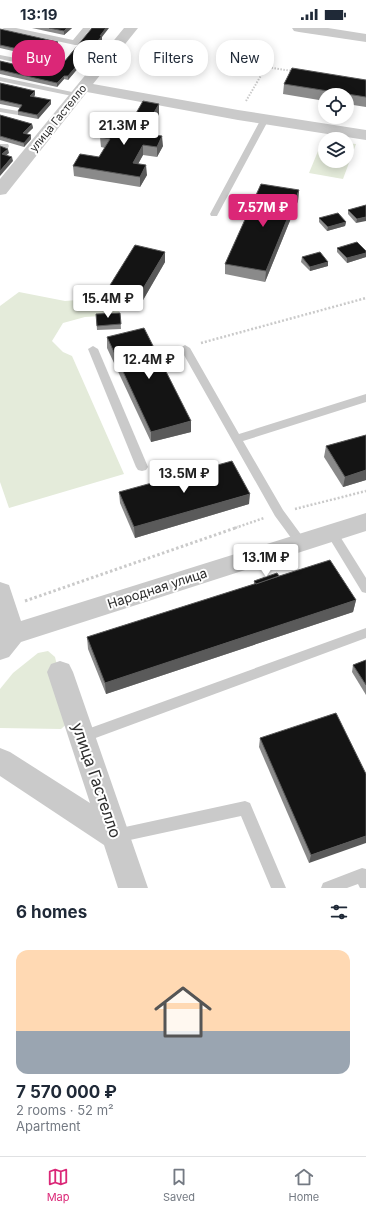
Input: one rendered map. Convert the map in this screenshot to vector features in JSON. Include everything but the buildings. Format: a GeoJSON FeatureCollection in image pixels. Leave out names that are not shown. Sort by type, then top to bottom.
{"type":"FeatureCollection","features":[{"type":"Feature","properties":{"kind":"street","name":"улица Гастелло"},"geometry":{"type":"LineString","coordinates":[[0,190],[131,28]]}},
{"type":"Feature","properties":{"kind":"street"},"geometry":{"type":"LineString","coordinates":[[299,28],[366,38]]}},
{"type":"Feature","properties":{"kind":"street"},"geometry":{"type":"LineString","coordinates":[[80,91],[366,134]]}},
{"type":"Feature","properties":{"kind":"street","name":"Народная улица"},"geometry":{"type":"LineString","coordinates":[[6,641],[366,522]]}},
{"type":"Feature","properties":{"kind":"street"},"geometry":{"type":"LineString","coordinates":[[3,600],[6,641]]}},
{"type":"Feature","properties":{"kind":"street","name":"улица Гастелло"},"geometry":{"type":"LineString","coordinates":[[60,672],[133,888]]}},
{"type":"Feature","properties":{"kind":"street"},"geometry":{"type":"LineString","coordinates":[[0,761],[116,836]]}},
{"type":"Feature","properties":{"kind":"lane"},"geometry":{"type":"LineString","coordinates":[[6,28],[75,43],[87,28]]}},
{"type":"Feature","properties":{"kind":"lane"},"geometry":{"type":"LineString","coordinates":[[0,57],[12,59]]}},
{"type":"Feature","properties":{"kind":"lane"},"geometry":{"type":"LineString","coordinates":[[0,79],[80,91]]}},
{"type":"Feature","properties":{"kind":"lane"},"geometry":{"type":"LineString","coordinates":[[0,110],[18,113]]}},
{"type":"Feature","properties":{"kind":"lane"},"geometry":{"type":"LineString","coordinates":[[214,214],[265,119]]}},
{"type":"Feature","properties":{"kind":"lane"},"geometry":{"type":"LineString","coordinates":[[185,348],[279,513],[301,543]]}},
{"type":"Feature","properties":{"kind":"lane"},"geometry":{"type":"LineString","coordinates":[[93,349],[142,468]]}},
{"type":"Feature","properties":{"kind":"lane"},"geometry":{"type":"LineString","coordinates":[[236,439],[366,398]]}},
{"type":"Feature","properties":{"kind":"lane"},"geometry":{"type":"LineString","coordinates":[[332,533],[366,588]]}},
{"type":"Feature","properties":{"kind":"lane"},"geometry":{"type":"LineString","coordinates":[[82,737],[366,633]]}},
{"type":"Feature","properties":{"kind":"lane"},"geometry":{"type":"LineString","coordinates":[[116,836],[245,808],[279,888]]}},
{"type":"Feature","properties":{"kind":"lane"},"geometry":{"type":"LineString","coordinates":[[328,888],[364,876]]}},
{"type":"Feature","properties":{"kind":"path"},"geometry":{"type":"LineString","coordinates":[[238,115],[266,67],[296,72]]}},
{"type":"Feature","properties":{"kind":"path"},"geometry":{"type":"LineString","coordinates":[[185,348],[366,298]]}},
{"type":"Feature","properties":{"kind":"path"},"geometry":{"type":"LineString","coordinates":[[3,600],[279,513],[366,491]]}},
{"type":"Feature","properties":{"kind":"green space"},"geometry":{"type":"Polygon","coordinates":[[[318,151],[318,168],[347,168],[343,179],[309,173],[318,151]]]}},
{"type":"Feature","properties":{"kind":"green space"},"geometry":{"type":"Polygon","coordinates":[[[19,292],[65,301],[90,299],[105,302],[119,311],[119,315],[85,317],[63,323],[52,341],[63,352],[72,356],[124,474],[9,508],[0,482],[0,306],[19,292]]]}},
{"type":"Feature","properties":{"kind":"green space"},"geometry":{"type":"Polygon","coordinates":[[[48,651],[55,657],[70,721],[61,729],[0,728],[0,689],[13,673],[38,653],[48,651]]]}}]}
